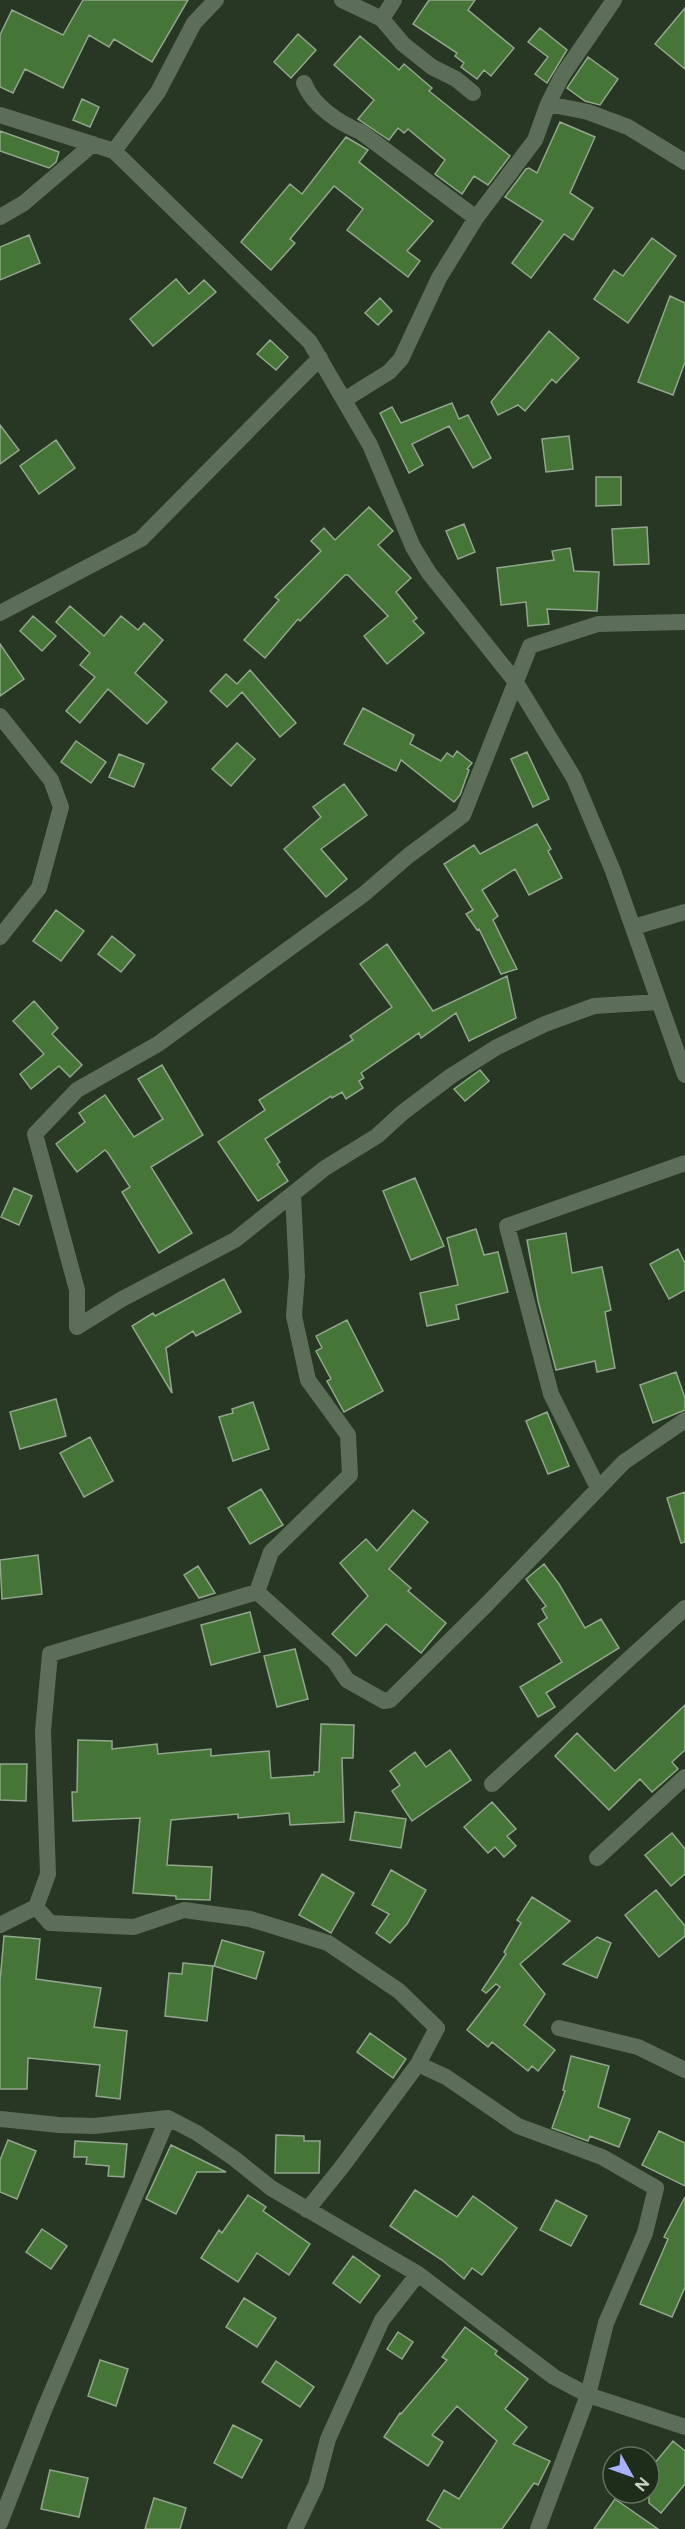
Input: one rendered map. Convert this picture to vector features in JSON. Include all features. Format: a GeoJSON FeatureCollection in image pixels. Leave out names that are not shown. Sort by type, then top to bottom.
{"type":"FeatureCollection","features":[{"type":"Feature","properties":{"kind":"street"},"geometry":{"type":"LineString","coordinates":[[114,152],[158,92],[194,23],[216,0]]}},
{"type":"Feature","properties":{"kind":"street"},"geometry":{"type":"LineString","coordinates":[[342,0],[382,19],[403,44],[432,67],[456,79],[473,93]]}},
{"type":"Feature","properties":{"kind":"street"},"geometry":{"type":"LineString","coordinates":[[382,19],[394,0]]}},
{"type":"Feature","properties":{"kind":"street"},"geometry":{"type":"LineString","coordinates":[[344,400],[389,372],[400,359],[439,278],[476,218],[535,140],[548,104],[562,76],[614,0]]}},
{"type":"Feature","properties":{"kind":"street"},"geometry":{"type":"LineString","coordinates":[[304,83],[308,93],[341,124],[361,132],[476,218]]}},
{"type":"Feature","properties":{"kind":"street"},"geometry":{"type":"LineString","coordinates":[[548,104],[588,112],[628,127],[685,162]]}},
{"type":"Feature","properties":{"kind":"street"},"geometry":{"type":"LineString","coordinates":[[0,115],[114,152],[310,342],[370,445],[412,547],[429,573],[515,681],[574,778],[634,927],[685,1075]]}},
{"type":"Feature","properties":{"kind":"street"},"geometry":{"type":"LineString","coordinates":[[0,217],[24,203],[93,144]]}},
{"type":"Feature","properties":{"kind":"street"},"geometry":{"type":"LineString","coordinates":[[0,613],[141,538],[320,358]]}},
{"type":"Feature","properties":{"kind":"street"},"geometry":{"type":"LineString","coordinates":[[658,1002],[594,1006],[545,1024],[497,1047],[451,1076],[402,1113],[377,1136],[325,1168],[235,1240],[122,1299],[77,1327],[77,1290],[35,1134],[77,1090],[158,1044],[364,894],[408,856],[463,815],[530,646],[598,624],[685,622]]}},
{"type":"Feature","properties":{"kind":"street"},"geometry":{"type":"LineString","coordinates":[[0,716],[51,780],[61,807],[39,888],[0,937]]}},
{"type":"Feature","properties":{"kind":"street"},"geometry":{"type":"LineString","coordinates":[[634,927],[685,912]]}},
{"type":"Feature","properties":{"kind":"street"},"geometry":{"type":"LineString","coordinates":[[598,1488],[551,1394],[507,1226],[685,1163]]}},
{"type":"Feature","properties":{"kind":"street"},"geometry":{"type":"LineString","coordinates":[[257,1592],[271,1552],[350,1475],[348,1435],[308,1380],[294,1316],[297,1276],[293,1194]]}},
{"type":"Feature","properties":{"kind":"street"},"geometry":{"type":"LineString","coordinates":[[257,1592],[335,1662],[347,1680],[384,1701],[390,1700],[488,1604],[624,1462],[685,1420]]}},
{"type":"Feature","properties":{"kind":"street"},"geometry":{"type":"LineString","coordinates":[[0,1925],[36,1907],[48,1874],[43,1731],[50,1654],[257,1592]]}},
{"type":"Feature","properties":{"kind":"street"},"geometry":{"type":"LineString","coordinates":[[492,1784],[685,1608]]}},
{"type":"Feature","properties":{"kind":"street"},"geometry":{"type":"LineString","coordinates":[[597,1858],[685,1777]]}},
{"type":"Feature","properties":{"kind":"street"},"geometry":{"type":"LineString","coordinates":[[36,1907],[51,1923],[134,1927],[184,1910],[250,1919],[328,1943],[399,1991],[437,2028],[418,2064],[307,2210]]}},
{"type":"Feature","properties":{"kind":"street"},"geometry":{"type":"LineString","coordinates":[[559,2028],[638,2047],[685,2070]]}},
{"type":"Feature","properties":{"kind":"street"},"geometry":{"type":"LineString","coordinates":[[418,2064],[446,2077],[518,2126],[602,2157],[656,2188],[645,2233],[606,2323],[588,2395],[538,2529]]}},
{"type":"Feature","properties":{"kind":"street"},"geometry":{"type":"LineString","coordinates":[[0,2118],[59,2125],[94,2126],[168,2118],[197,2133],[235,2159],[271,2188],[418,2274],[554,2377],[588,2395],[685,2427]]}},
{"type":"Feature","properties":{"kind":"street"},"geometry":{"type":"LineString","coordinates":[[12,2529],[0,2524],[44,2410],[168,2118]]}},
{"type":"Feature","properties":{"kind":"street"},"geometry":{"type":"LineString","coordinates":[[295,2529],[316,2485],[328,2439],[382,2320],[418,2274]]}},
{"type":"Feature","properties":{"kind":"building"},"geometry":{"type":"Polygon","coordinates":[[[83,0],[188,0],[152,62],[114,39],[109,47],[89,35],[63,88],[25,69],[13,93],[0,87],[0,35],[12,10],[63,35],[83,0]]]}},
{"type":"Feature","properties":{"kind":"building"},"geometry":{"type":"Polygon","coordinates":[[[429,0],[475,0],[468,10],[514,48],[491,76],[484,70],[477,79],[461,67],[464,63],[455,56],[457,53],[413,24],[429,0]]]}},
{"type":"Feature","properties":{"kind":"building"},"geometry":{"type":"Polygon","coordinates":[[[685,8],[685,69],[655,44],[685,8]]]}},
{"type":"Feature","properties":{"kind":"building"},"geometry":{"type":"Polygon","coordinates":[[[540,28],[567,50],[547,83],[535,74],[548,57],[528,42],[540,28]]]}},
{"type":"Feature","properties":{"kind":"building"},"geometry":{"type":"Polygon","coordinates":[[[298,34],[316,50],[291,78],[274,62],[298,34]]]}},
{"type":"Feature","properties":{"kind":"building"},"geometry":{"type":"Polygon","coordinates":[[[360,36],[399,70],[404,64],[432,88],[429,91],[510,156],[488,185],[474,176],[462,194],[435,174],[445,160],[408,129],[404,133],[398,128],[389,140],[358,119],[374,100],[334,65],[360,36]]]}},
{"type":"Feature","properties":{"kind":"building"},"geometry":{"type":"Polygon","coordinates":[[[588,57],[618,79],[600,105],[585,101],[567,88],[588,57]]]}},
{"type":"Feature","properties":{"kind":"building"},"geometry":{"type":"Polygon","coordinates":[[[82,99],[99,107],[90,127],[73,120],[82,99]]]}},
{"type":"Feature","properties":{"kind":"building"},"geometry":{"type":"Polygon","coordinates":[[[560,122],[595,137],[570,193],[593,208],[573,240],[564,234],[531,278],[512,263],[543,221],[505,197],[526,169],[529,168],[537,173],[560,122]]]}},
{"type":"Feature","properties":{"kind":"building"},"geometry":{"type":"Polygon","coordinates":[[[0,131],[59,152],[56,162],[49,168],[0,151],[0,131]]]}},
{"type":"Feature","properties":{"kind":"building"},"geometry":{"type":"Polygon","coordinates":[[[346,137],[368,150],[359,162],[433,221],[407,251],[420,261],[408,277],[347,230],[363,209],[334,186],[290,239],[295,243],[271,270],[241,242],[290,184],[302,194],[346,137]]]}},
{"type":"Feature","properties":{"kind":"building"},"geometry":{"type":"Polygon","coordinates":[[[29,235],[40,263],[0,280],[0,247],[29,235]]]}},
{"type":"Feature","properties":{"kind":"building"},"geometry":{"type":"Polygon","coordinates":[[[652,238],[676,256],[628,323],[594,299],[614,270],[623,276],[652,238]]]}},
{"type":"Feature","properties":{"kind":"building"},"geometry":{"type":"Polygon","coordinates":[[[176,279],[189,294],[204,280],[216,292],[153,346],[130,319],[176,279]]]}},
{"type":"Feature","properties":{"kind":"building"},"geometry":{"type":"Polygon","coordinates":[[[670,296],[685,303],[685,362],[673,395],[638,382],[670,296]]]}},
{"type":"Feature","properties":{"kind":"building"},"geometry":{"type":"Polygon","coordinates":[[[380,298],[392,311],[378,325],[365,313],[380,298]]]}},
{"type":"Feature","properties":{"kind":"building"},"geometry":{"type":"Polygon","coordinates":[[[549,331],[579,358],[556,383],[552,379],[525,411],[518,405],[498,415],[491,402],[549,331]]]}},
{"type":"Feature","properties":{"kind":"building"},"geometry":{"type":"Polygon","coordinates":[[[270,340],[288,357],[276,370],[257,354],[270,340]]]}},
{"type":"Feature","properties":{"kind":"building"},"geometry":{"type":"Polygon","coordinates":[[[452,403],[459,419],[468,415],[491,458],[473,468],[449,426],[412,444],[423,465],[409,473],[380,413],[392,407],[401,423],[452,403]]]}},
{"type":"Feature","properties":{"kind":"building"},"geometry":{"type":"Polygon","coordinates":[[[0,425],[19,450],[0,464],[0,425]]]}},
{"type":"Feature","properties":{"kind":"building"},"geometry":{"type":"Polygon","coordinates":[[[569,436],[573,469],[546,472],[542,439],[569,436]]]}},
{"type":"Feature","properties":{"kind":"building"},"geometry":{"type":"Polygon","coordinates":[[[56,440],[75,468],[39,494],[20,466],[56,440]]]}},
{"type":"Feature","properties":{"kind":"building"},"geometry":{"type":"Polygon","coordinates":[[[596,477],[621,477],[621,505],[596,506],[596,477]]]}},
{"type":"Feature","properties":{"kind":"building"},"geometry":{"type":"Polygon","coordinates":[[[369,507],[393,531],[378,545],[411,578],[396,592],[417,618],[413,621],[424,633],[387,664],[364,636],[388,616],[348,575],[345,575],[300,621],[298,619],[265,658],[244,640],[279,600],[275,597],[321,551],[311,541],[324,528],[335,540],[369,507]]]}},
{"type":"Feature","properties":{"kind":"building"},"geometry":{"type":"Polygon","coordinates":[[[464,524],[475,552],[458,559],[446,531],[464,524]]]}},
{"type":"Feature","properties":{"kind":"building"},"geometry":{"type":"Polygon","coordinates":[[[647,527],[649,564],[614,565],[612,529],[647,527]]]}},
{"type":"Feature","properties":{"kind":"building"},"geometry":{"type":"Polygon","coordinates":[[[570,548],[574,571],[599,572],[597,611],[547,609],[549,624],[528,626],[526,602],[501,605],[497,568],[554,560],[552,551],[570,548]]]}},
{"type":"Feature","properties":{"kind":"building"},"geometry":{"type":"Polygon","coordinates":[[[70,606],[104,636],[121,616],[138,630],[144,623],[163,640],[135,673],[167,702],[147,724],[108,689],[80,723],[66,711],[95,677],[80,665],[90,653],[56,622],[70,606]]]}},
{"type":"Feature","properties":{"kind":"building"},"geometry":{"type":"Polygon","coordinates":[[[33,616],[56,636],[42,651],[20,631],[33,616]]]}},
{"type":"Feature","properties":{"kind":"building"},"geometry":{"type":"Polygon","coordinates":[[[0,644],[24,679],[0,696],[0,644]]]}},
{"type":"Feature","properties":{"kind":"building"},"geometry":{"type":"Polygon","coordinates":[[[250,670],[296,723],[280,737],[242,692],[227,707],[210,691],[226,674],[237,684],[250,670]]]}},
{"type":"Feature","properties":{"kind":"building"},"geometry":{"type":"Polygon","coordinates":[[[363,708],[414,735],[410,744],[441,761],[447,753],[453,757],[457,751],[472,763],[467,769],[469,770],[460,795],[454,802],[401,760],[396,771],[344,744],[363,708]]]}},
{"type":"Feature","properties":{"kind":"building"},"geometry":{"type":"Polygon","coordinates":[[[76,741],[106,762],[91,783],[61,762],[76,741]]]}},
{"type":"Feature","properties":{"kind":"building"},"geometry":{"type":"Polygon","coordinates":[[[237,743],[255,759],[231,786],[212,769],[237,743]]]}},
{"type":"Feature","properties":{"kind":"building"},"geometry":{"type":"Polygon","coordinates":[[[527,752],[549,799],[533,807],[511,759],[527,752]]]}},
{"type":"Feature","properties":{"kind":"building"},"geometry":{"type":"Polygon","coordinates":[[[119,754],[144,764],[134,787],[109,777],[119,754]]]}},
{"type":"Feature","properties":{"kind":"building"},"geometry":{"type":"Polygon","coordinates":[[[344,784],[367,815],[321,849],[347,879],[326,897],[284,849],[321,817],[313,807],[344,784]]]}},
{"type":"Feature","properties":{"kind":"building"},"geometry":{"type":"Polygon","coordinates":[[[537,824],[551,849],[548,851],[562,878],[529,895],[515,869],[482,890],[498,916],[493,920],[517,969],[501,974],[479,929],[477,930],[466,914],[473,910],[444,864],[474,845],[480,854],[537,824]]]}},
{"type":"Feature","properties":{"kind":"building"},"geometry":{"type":"Polygon","coordinates":[[[56,910],[84,931],[61,961],[33,941],[56,910]]]}},
{"type":"Feature","properties":{"kind":"building"},"geometry":{"type":"Polygon","coordinates":[[[112,936],[135,955],[121,972],[98,954],[112,936]]]}},
{"type":"Feature","properties":{"kind":"building"},"geometry":{"type":"Polygon","coordinates":[[[387,944],[433,1011],[507,976],[516,1018],[469,1041],[456,1013],[421,1038],[419,1033],[361,1073],[364,1078],[359,1081],[363,1088],[346,1099],[342,1092],[332,1098],[331,1096],[265,1139],[280,1162],[277,1164],[288,1181],[258,1201],[218,1142],[265,1110],[259,1100],[353,1040],[350,1036],[392,1007],[360,964],[387,944]]]}},
{"type":"Feature","properties":{"kind":"building"},"geometry":{"type":"Polygon","coordinates":[[[34,1001],[58,1028],[52,1034],[82,1065],[70,1077],[59,1066],[31,1089],[20,1074],[44,1054],[13,1021],[34,1001]]]}},
{"type":"Feature","properties":{"kind":"building"},"geometry":{"type":"Polygon","coordinates":[[[162,1065],[203,1135],[151,1167],[192,1233],[159,1253],[122,1192],[130,1187],[108,1153],[105,1150],[77,1172],[56,1144],[85,1122],[79,1113],[105,1095],[134,1137],[163,1119],[138,1079],[162,1065]]]}},
{"type":"Feature","properties":{"kind":"building"},"geometry":{"type":"Polygon","coordinates":[[[480,1070],[489,1081],[465,1101],[454,1089],[480,1070]]]}},
{"type":"Feature","properties":{"kind":"building"},"geometry":{"type":"Polygon","coordinates":[[[415,1178],[444,1246],[411,1260],[383,1191],[415,1178]]]}},
{"type":"Feature","properties":{"kind":"building"},"geometry":{"type":"Polygon","coordinates":[[[14,1188],[32,1196],[19,1225],[1,1217],[14,1188]]]}},
{"type":"Feature","properties":{"kind":"building"},"geometry":{"type":"Polygon","coordinates":[[[476,1229],[484,1255],[498,1252],[508,1292],[456,1305],[459,1319],[427,1326],[420,1293],[458,1285],[447,1238],[476,1229]]]}},
{"type":"Feature","properties":{"kind":"building"},"geometry":{"type":"Polygon","coordinates":[[[566,1233],[572,1273],[602,1267],[611,1310],[605,1312],[615,1368],[597,1372],[595,1361],[556,1370],[538,1301],[527,1240],[566,1233]]]}},
{"type":"Feature","properties":{"kind":"building"},"geometry":{"type":"Polygon","coordinates":[[[678,1249],[685,1263],[685,1290],[669,1299],[650,1264],[678,1249]]]}},
{"type":"Feature","properties":{"kind":"building"},"geometry":{"type":"Polygon","coordinates":[[[224,1279],[241,1312],[196,1336],[193,1331],[166,1348],[172,1393],[132,1326],[153,1313],[155,1316],[224,1279]]]}},
{"type":"Feature","properties":{"kind":"building"},"geometry":{"type":"Polygon","coordinates":[[[347,1320],[383,1391],[344,1412],[327,1381],[331,1379],[316,1351],[322,1348],[316,1336],[347,1320]]]}},
{"type":"Feature","properties":{"kind":"building"},"geometry":{"type":"Polygon","coordinates":[[[676,1372],[685,1398],[685,1410],[653,1423],[640,1385],[676,1372]]]}},
{"type":"Feature","properties":{"kind":"building"},"geometry":{"type":"Polygon","coordinates":[[[56,1399],[66,1436],[20,1449],[10,1412],[56,1399]]]}},
{"type":"Feature","properties":{"kind":"building"},"geometry":{"type":"Polygon","coordinates":[[[253,1402],[269,1449],[233,1461],[219,1417],[233,1413],[232,1409],[253,1402]]]}},
{"type":"Feature","properties":{"kind":"building"},"geometry":{"type":"Polygon","coordinates":[[[547,1412],[569,1466],[548,1474],[526,1421],[547,1412]]]}},
{"type":"Feature","properties":{"kind":"building"},"geometry":{"type":"Polygon","coordinates":[[[90,1437],[113,1481],[84,1497],[60,1453],[90,1437]]]}},
{"type":"Feature","properties":{"kind":"building"},"geometry":{"type":"Polygon","coordinates":[[[261,1489],[283,1525],[250,1544],[228,1508],[261,1489]]]}},
{"type":"Feature","properties":{"kind":"building"},"geometry":{"type":"Polygon","coordinates":[[[685,1492],[685,1542],[681,1543],[667,1498],[685,1492]]]}},
{"type":"Feature","properties":{"kind":"building"},"geometry":{"type":"Polygon","coordinates":[[[413,1510],[428,1522],[389,1569],[411,1588],[408,1591],[446,1623],[421,1653],[386,1624],[356,1656],[332,1634],[368,1596],[340,1563],[366,1539],[377,1551],[413,1510]]]}},
{"type":"Feature","properties":{"kind":"building"},"geometry":{"type":"Polygon","coordinates":[[[38,1555],[42,1594],[2,1599],[0,1560],[38,1555]]]}},
{"type":"Feature","properties":{"kind":"building"},"geometry":{"type":"Polygon","coordinates":[[[544,1564],[559,1584],[585,1628],[601,1619],[619,1648],[546,1693],[555,1707],[538,1717],[520,1687],[562,1662],[538,1624],[547,1618],[542,1609],[546,1606],[526,1579],[544,1564]]]}},
{"type":"Feature","properties":{"kind":"building"},"geometry":{"type":"Polygon","coordinates":[[[198,1566],[215,1593],[199,1598],[184,1575],[198,1566]]]}},
{"type":"Feature","properties":{"kind":"building"},"geometry":{"type":"Polygon","coordinates":[[[250,1612],[260,1652],[211,1665],[201,1625],[250,1612]]]}},
{"type":"Feature","properties":{"kind":"building"},"geometry":{"type":"Polygon","coordinates":[[[295,1649],[308,1699],[277,1707],[264,1656],[295,1649]]]}},
{"type":"Feature","properties":{"kind":"building"},"geometry":{"type":"Polygon","coordinates":[[[685,1705],[685,1750],[672,1762],[678,1769],[652,1792],[640,1779],[609,1810],[555,1756],[577,1733],[615,1771],[685,1705]]]}},
{"type":"Feature","properties":{"kind":"building"},"geometry":{"type":"Polygon","coordinates":[[[321,1724],[354,1725],[353,1758],[342,1758],[344,1822],[290,1825],[289,1813],[238,1818],[238,1814],[171,1820],[167,1865],[212,1867],[210,1900],[176,1899],[176,1896],[133,1893],[140,1818],[73,1821],[72,1792],[77,1792],[78,1740],[112,1741],[112,1749],[157,1744],[158,1754],[211,1749],[211,1756],[269,1751],[271,1778],[314,1775],[314,1772],[319,1772],[321,1724]]]}},
{"type":"Feature","properties":{"kind":"building"},"geometry":{"type":"Polygon","coordinates":[[[450,1750],[471,1780],[412,1821],[392,1791],[400,1785],[390,1771],[415,1752],[426,1767],[450,1750]]]}},
{"type":"Feature","properties":{"kind":"building"},"geometry":{"type":"Polygon","coordinates":[[[0,1764],[27,1764],[26,1801],[0,1800],[0,1764]]]}},
{"type":"Feature","properties":{"kind":"building"},"geometry":{"type":"Polygon","coordinates":[[[492,1802],[516,1829],[507,1836],[516,1846],[504,1857],[495,1847],[488,1853],[464,1827],[492,1802]]]}},
{"type":"Feature","properties":{"kind":"building"},"geometry":{"type":"Polygon","coordinates":[[[355,1812],[406,1819],[401,1848],[350,1840],[355,1812]]]}},
{"type":"Feature","properties":{"kind":"building"},"geometry":{"type":"Polygon","coordinates":[[[672,1833],[685,1849],[685,1874],[671,1886],[645,1855],[672,1833]]]}},
{"type":"Feature","properties":{"kind":"building"},"geometry":{"type":"Polygon","coordinates":[[[391,1870],[426,1890],[407,1924],[390,1943],[376,1933],[389,1914],[372,1905],[391,1870]]]}},
{"type":"Feature","properties":{"kind":"building"},"geometry":{"type":"Polygon","coordinates":[[[322,1874],[354,1893],[331,1933],[299,1915],[322,1874]]]}},
{"type":"Feature","properties":{"kind":"building"},"geometry":{"type":"Polygon","coordinates":[[[656,1890],[685,1926],[685,1936],[659,1957],[625,1915],[656,1890]]]}},
{"type":"Feature","properties":{"kind":"building"},"geometry":{"type":"Polygon","coordinates":[[[532,1897],[570,1921],[520,1964],[545,1994],[524,2025],[555,2050],[538,2071],[532,2066],[528,2071],[492,2042],[488,2047],[467,2030],[500,1987],[496,1984],[486,1993],[482,1990],[506,1954],[504,1952],[521,1923],[517,1920],[532,1897]]]}},
{"type":"Feature","properties":{"kind":"building"},"geometry":{"type":"Polygon","coordinates":[[[4,1936],[40,1939],[36,1979],[101,1988],[94,2027],[127,2031],[120,2099],[96,2096],[100,2065],[28,2058],[27,2089],[0,2089],[0,1981],[4,1936]]]}},
{"type":"Feature","properties":{"kind":"building"},"geometry":{"type":"Polygon","coordinates":[[[597,1937],[611,1943],[597,1978],[563,1964],[597,1937]]]}},
{"type":"Feature","properties":{"kind":"building"},"geometry":{"type":"Polygon","coordinates":[[[222,1940],[264,1952],[256,1979],[214,1966],[222,1940]]]}},
{"type":"Feature","properties":{"kind":"building"},"geometry":{"type":"Polygon","coordinates":[[[183,1963],[213,1966],[207,2021],[165,2016],[169,1973],[182,1974],[183,1963]]]}},
{"type":"Feature","properties":{"kind":"building"},"geometry":{"type":"Polygon","coordinates":[[[370,2033],[406,2059],[393,2078],[357,2052],[370,2033]]]}},
{"type":"Feature","properties":{"kind":"building"},"geometry":{"type":"Polygon","coordinates":[[[571,2056],[609,2066],[598,2107],[630,2119],[619,2147],[590,2136],[588,2141],[552,2128],[565,2091],[563,2090],[571,2056]]]}},
{"type":"Feature","properties":{"kind":"building"},"geometry":{"type":"Polygon","coordinates":[[[659,2131],[685,2143],[685,2186],[642,2165],[659,2131]]]}},
{"type":"Feature","properties":{"kind":"building"},"geometry":{"type":"Polygon","coordinates":[[[276,2135],[304,2136],[304,2141],[320,2141],[319,2173],[275,2173],[276,2135]]]}},
{"type":"Feature","properties":{"kind":"building"},"geometry":{"type":"Polygon","coordinates":[[[8,2140],[36,2151],[17,2199],[0,2192],[0,2160],[8,2140]]]}},
{"type":"Feature","properties":{"kind":"building"},"geometry":{"type":"Polygon","coordinates":[[[75,2141],[127,2144],[124,2177],[108,2176],[109,2166],[86,2164],[87,2157],[74,2157],[75,2141]]]}},
{"type":"Feature","properties":{"kind":"building"},"geometry":{"type":"Polygon","coordinates":[[[171,2145],[226,2172],[197,2172],[176,2214],[146,2199],[171,2145]]]}},
{"type":"Feature","properties":{"kind":"building"},"geometry":{"type":"Polygon","coordinates":[[[415,2190],[457,2217],[473,2196],[517,2228],[482,2275],[472,2268],[464,2279],[442,2260],[390,2226],[415,2190]]]}},
{"type":"Feature","properties":{"kind":"building"},"geometry":{"type":"Polygon","coordinates":[[[248,2195],[266,2207],[263,2211],[310,2244],[289,2275],[257,2253],[238,2282],[201,2258],[219,2230],[222,2233],[248,2195]]]}},
{"type":"Feature","properties":{"kind":"building"},"geometry":{"type":"Polygon","coordinates":[[[685,2197],[685,2287],[672,2317],[640,2304],[668,2239],[664,2237],[685,2197]]]}},
{"type":"Feature","properties":{"kind":"building"},"geometry":{"type":"Polygon","coordinates":[[[556,2200],[587,2216],[571,2246],[540,2230],[556,2200]]]}},
{"type":"Feature","properties":{"kind":"building"},"geometry":{"type":"Polygon","coordinates":[[[42,2229],[67,2246],[51,2269],[26,2252],[42,2229]]]}},
{"type":"Feature","properties":{"kind":"building"},"geometry":{"type":"Polygon","coordinates":[[[353,2256],[380,2276],[360,2303],[333,2283],[353,2256]]]}},
{"type":"Feature","properties":{"kind":"building"},"geometry":{"type":"Polygon","coordinates":[[[244,2298],[276,2318],[257,2347],[226,2327],[244,2298]]]}},
{"type":"Feature","properties":{"kind":"building"},"geometry":{"type":"Polygon","coordinates":[[[465,2327],[497,2351],[495,2354],[528,2379],[505,2409],[527,2427],[513,2444],[550,2461],[538,2485],[534,2483],[502,2529],[442,2529],[427,2520],[444,2490],[459,2499],[497,2441],[457,2406],[432,2435],[443,2442],[428,2466],[384,2437],[400,2413],[447,2360],[442,2357],[465,2327]]]}},
{"type":"Feature","properties":{"kind":"building"},"geometry":{"type":"Polygon","coordinates":[[[398,2332],[413,2342],[402,2359],[387,2349],[398,2332]]]}},
{"type":"Feature","properties":{"kind":"building"},"geometry":{"type":"Polygon","coordinates":[[[100,2360],[128,2369],[116,2406],[88,2396],[100,2360]]]}},
{"type":"Feature","properties":{"kind":"building"},"geometry":{"type":"Polygon","coordinates":[[[276,2361],[314,2387],[300,2407],[262,2382],[276,2361]]]}},
{"type":"Feature","properties":{"kind":"building"},"geometry":{"type":"Polygon","coordinates":[[[233,2425],[262,2440],[242,2478],[214,2463],[233,2425]]]}},
{"type":"Feature","properties":{"kind":"building"},"geometry":{"type":"Polygon","coordinates":[[[673,2441],[685,2451],[685,2484],[661,2513],[651,2505],[661,2505],[661,2456],[673,2441]]]}},
{"type":"Feature","properties":{"kind":"building"},"geometry":{"type":"Polygon","coordinates":[[[50,2470],[88,2478],[79,2517],[41,2509],[50,2470]]]}},
{"type":"Feature","properties":{"kind":"building"},"geometry":{"type":"Polygon","coordinates":[[[154,2498],[186,2508],[180,2529],[145,2529],[154,2498]]]}},
{"type":"Feature","properties":{"kind":"building"},"geometry":{"type":"Polygon","coordinates":[[[611,2505],[624,2505],[658,2529],[594,2529],[611,2505]]]}}]}
